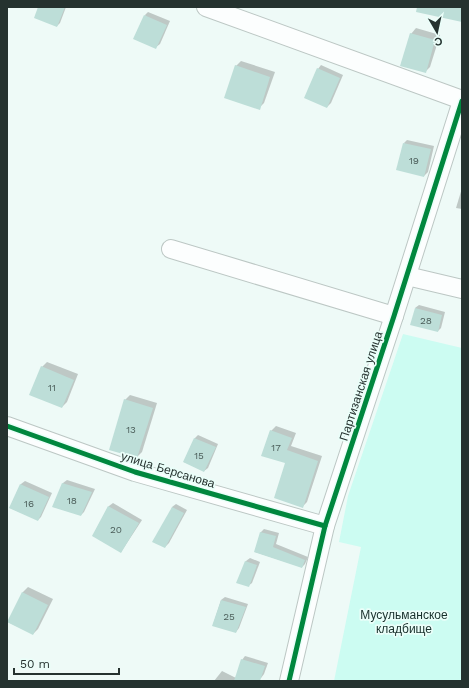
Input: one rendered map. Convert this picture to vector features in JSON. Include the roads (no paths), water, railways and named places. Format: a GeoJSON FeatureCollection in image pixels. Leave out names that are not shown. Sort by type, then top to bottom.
{"type":"FeatureCollection","features":[{"type":"Feature","properties":{"kind":"street"},"geometry":{"type":"LineString","coordinates":[[206,7],[462,100]]}},
{"type":"Feature","properties":{"kind":"street","name":"Партизанская улица"},"geometry":{"type":"LineString","coordinates":[[289,681],[325,526],[407,276],[462,100]]}},
{"type":"Feature","properties":{"kind":"street"},"geometry":{"type":"LineString","coordinates":[[171,249],[394,316]]}},
{"type":"Feature","properties":{"kind":"street"},"geometry":{"type":"LineString","coordinates":[[407,276],[462,288]]}},
{"type":"Feature","properties":{"kind":"street","name":"улица Берсанова"},"geometry":{"type":"LineString","coordinates":[[7,426],[135,472],[325,526]]}},
{"type":"Feature","properties":{"kind":"park label","name":"Мусульманское кладбище"},"geometry":{"type":"Point","coordinates":[404,622]}}]}
